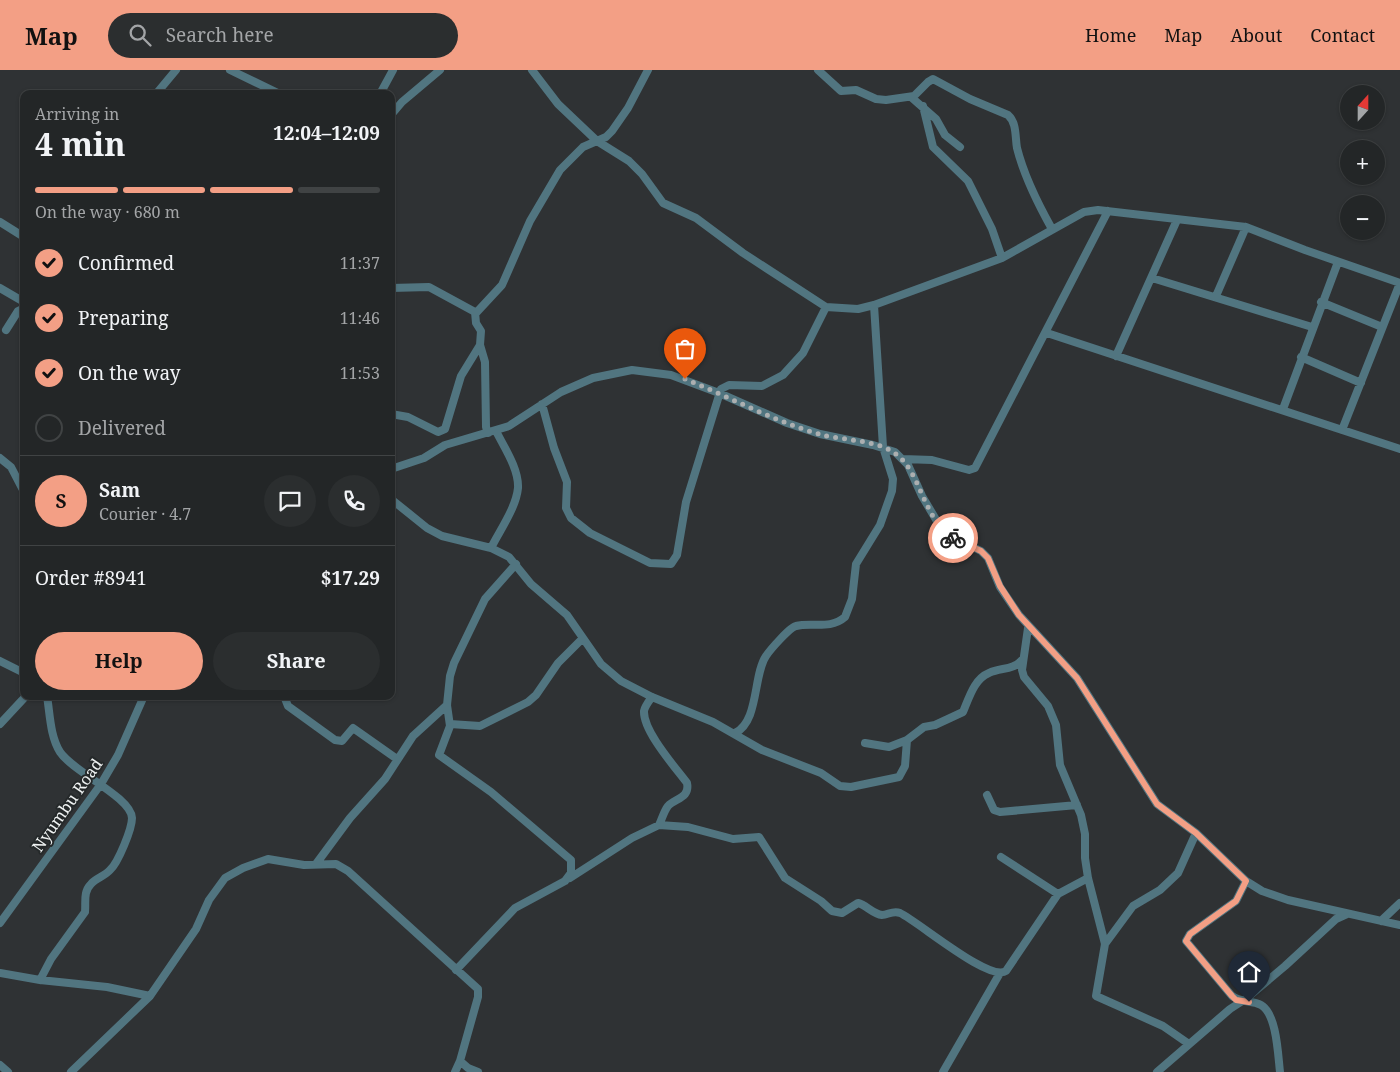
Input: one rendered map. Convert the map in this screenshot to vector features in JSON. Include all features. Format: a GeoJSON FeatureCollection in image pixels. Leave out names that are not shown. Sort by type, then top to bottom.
{"type":"FeatureCollection","features":[{"type":"Feature","properties":{"kind":"street"},"geometry":{"type":"LineString","coordinates":[[159,90],[176,70]]}},
{"type":"Feature","properties":{"kind":"street"},"geometry":{"type":"LineString","coordinates":[[230,70],[242,72],[273,90]]}},
{"type":"Feature","properties":{"kind":"street"},"geometry":{"type":"LineString","coordinates":[[382,90],[392,70]]}},
{"type":"Feature","properties":{"kind":"street"},"geometry":{"type":"LineString","coordinates":[[395,110],[440,70]]}},
{"type":"Feature","properties":{"kind":"street"},"geometry":{"type":"LineString","coordinates":[[532,70],[558,104],[597,141],[629,161],[642,174],[663,203],[696,218],[743,252],[826,307],[858,309],[874,305],[1002,258],[1084,212],[1108,211],[1246,227],[1400,283],[1342,430]]}},
{"type":"Feature","properties":{"kind":"street"},"geometry":{"type":"LineString","coordinates":[[491,548],[515,500],[518,488],[510,459],[492,432],[486,427],[485,362],[480,345],[481,331],[476,323],[476,314],[502,285],[530,220],[560,170],[583,147],[606,137],[628,108],[648,70]]}},
{"type":"Feature","properties":{"kind":"street"},"geometry":{"type":"LineString","coordinates":[[818,70],[841,91],[856,90],[876,100],[911,97],[933,79],[970,99],[1008,115],[1013,120],[1017,149],[1039,206],[1052,229]]}},
{"type":"Feature","properties":{"kind":"street"},"geometry":{"type":"LineString","coordinates":[[911,97],[936,119],[945,135],[960,147]]}},
{"type":"Feature","properties":{"kind":"street"},"geometry":{"type":"LineString","coordinates":[[923,106],[933,147],[968,182],[992,229],[1002,258]]}},
{"type":"Feature","properties":{"kind":"street"},"geometry":{"type":"LineString","coordinates":[[395,468],[424,458],[445,446],[509,426],[561,392],[593,378],[632,370],[671,374],[787,423],[820,434],[883,448],[903,459],[924,459],[969,470],[975,468],[1047,333],[1108,211]]}},
{"type":"Feature","properties":{"kind":"street"},"geometry":{"type":"LineString","coordinates":[[1116,356],[1177,220]]}},
{"type":"Feature","properties":{"kind":"street"},"geometry":{"type":"LineString","coordinates":[[0,222],[20,234]]}},
{"type":"Feature","properties":{"kind":"street"},"geometry":{"type":"LineString","coordinates":[[1216,296],[1246,227]]}},
{"type":"Feature","properties":{"kind":"street"},"geometry":{"type":"LineString","coordinates":[[1283,409],[1321,302],[1338,262]]}},
{"type":"Feature","properties":{"kind":"street"},"geometry":{"type":"LineString","coordinates":[[1152,278],[1216,296],[1312,327]]}},
{"type":"Feature","properties":{"kind":"street"},"geometry":{"type":"LineString","coordinates":[[395,288],[430,287],[476,314]]}},
{"type":"Feature","properties":{"kind":"street"},"geometry":{"type":"LineString","coordinates":[[0,288],[20,300]]}},
{"type":"Feature","properties":{"kind":"street"},"geometry":{"type":"LineString","coordinates":[[1321,302],[1382,328]]}},
{"type":"Feature","properties":{"kind":"street"},"geometry":{"type":"LineString","coordinates":[[735,733],[740,730],[748,716],[764,659],[787,632],[795,626],[834,623],[845,617],[852,599],[856,564],[880,525],[892,491],[891,472],[883,448],[874,305]]}},
{"type":"Feature","properties":{"kind":"street"},"geometry":{"type":"LineString","coordinates":[[542,404],[554,448],[567,482],[567,513],[590,532],[650,563],[671,564],[677,555],[686,502],[719,393],[725,386],[762,386],[783,375],[803,353],[826,307]]}},
{"type":"Feature","properties":{"kind":"street"},"geometry":{"type":"LineString","coordinates":[[6,330],[20,310]]}},
{"type":"Feature","properties":{"kind":"street"},"geometry":{"type":"LineString","coordinates":[[1047,333],[1400,449]]}},
{"type":"Feature","properties":{"kind":"street"},"geometry":{"type":"LineString","coordinates":[[395,415],[408,417],[438,432],[445,429],[461,376],[480,345]]}},
{"type":"Feature","properties":{"kind":"street"},"geometry":{"type":"LineString","coordinates":[[1301,357],[1361,383]]}},
{"type":"Feature","properties":{"kind":"street"},"geometry":{"type":"LineString","coordinates":[[0,458],[10,467],[20,485]]}},
{"type":"Feature","properties":{"kind":"street"},"geometry":{"type":"LineString","coordinates":[[903,459],[941,528],[950,536],[981,551],[988,558],[1000,586],[1028,628],[1064,662],[1077,678],[1157,804],[1196,833],[1246,881],[1272,895],[1400,925]]}},
{"type":"Feature","properties":{"kind":"street"},"geometry":{"type":"LineString","coordinates":[[395,502],[427,528],[442,536],[491,548],[509,557],[531,584],[567,615],[596,657],[621,681],[652,697],[700,716],[735,733],[762,750],[816,771],[836,784],[845,787],[899,777],[905,766],[907,740]]}},
{"type":"Feature","properties":{"kind":"street"},"geometry":{"type":"LineString","coordinates":[[516,564],[489,593],[471,624],[450,676],[447,705],[450,724],[439,753],[440,757],[490,792],[584,870]]}},
{"type":"Feature","properties":{"kind":"street"},"geometry":{"type":"LineString","coordinates":[[1028,628],[1022,660],[1024,677],[1048,706],[1056,725],[1060,765],[1077,805],[1085,834],[1084,858],[1105,944],[1096,996],[1162,1026],[1189,1044]]}},
{"type":"Feature","properties":{"kind":"street"},"geometry":{"type":"LineString","coordinates":[[450,724],[480,726],[528,702],[536,696],[558,663],[583,638]]}},
{"type":"Feature","properties":{"kind":"street"},"geometry":{"type":"LineString","coordinates":[[865,744],[889,747],[907,740],[924,727],[935,725],[963,712],[975,686],[984,676],[990,672],[1009,669],[1022,660]]}},
{"type":"Feature","properties":{"kind":"street"},"geometry":{"type":"LineString","coordinates":[[0,661],[20,671]]}},
{"type":"Feature","properties":{"kind":"street"},"geometry":{"type":"LineString","coordinates":[[652,697],[644,711],[650,729],[669,760],[687,783],[688,789],[685,794],[666,808],[659,825]]}},
{"type":"Feature","properties":{"kind":"street"},"geometry":{"type":"LineString","coordinates":[[0,724],[22,700]]}},
{"type":"Feature","properties":{"kind":"street"},"geometry":{"type":"LineString","coordinates":[[40,980],[52,959],[85,912],[84,902],[91,884],[112,868],[125,844],[132,820],[131,813],[101,784],[71,765],[60,751],[52,732],[48,700]]}},
{"type":"Feature","properties":{"kind":"street","name":"Nyumbu Road"},"geometry":{"type":"LineString","coordinates":[[0,923],[101,784],[118,755],[142,700]]}},
{"type":"Feature","properties":{"kind":"street"},"geometry":{"type":"LineString","coordinates":[[286,700],[288,706],[335,740],[342,741],[353,728],[397,759]]}},
{"type":"Feature","properties":{"kind":"street"},"geometry":{"type":"LineString","coordinates":[[316,864],[350,818],[385,779],[397,759],[424,724],[447,705]]}},
{"type":"Feature","properties":{"kind":"street"},"geometry":{"type":"LineString","coordinates":[[988,795],[994,810],[1000,812],[1077,805]]}},
{"type":"Feature","properties":{"kind":"street"},"geometry":{"type":"LineString","coordinates":[[456,970],[515,908],[584,870],[632,838],[659,825],[688,827],[732,838],[759,838],[785,878],[798,884],[835,913],[842,913],[858,903],[880,914],[898,912],[984,968],[1000,973],[1006,971],[1058,894],[1088,878]]}},
{"type":"Feature","properties":{"kind":"street"},"geometry":{"type":"LineString","coordinates":[[1105,944],[1133,906],[1160,890],[1178,873],[1196,833]]}},
{"type":"Feature","properties":{"kind":"street"},"geometry":{"type":"LineString","coordinates":[[1001,857],[1058,894]]}},
{"type":"Feature","properties":{"kind":"street"},"geometry":{"type":"LineString","coordinates":[[71,1072],[150,996],[196,929],[208,900],[225,878],[250,865],[268,860],[304,865],[336,864],[348,871],[478,989],[478,997],[460,1061],[454,1072]]}},
{"type":"Feature","properties":{"kind":"street"},"geometry":{"type":"LineString","coordinates":[[570,878],[571,860]]}},
{"type":"Feature","properties":{"kind":"street"},"geometry":{"type":"LineString","coordinates":[[1246,881],[1236,901],[1190,934],[1186,941],[1232,996],[1241,1001],[1261,1005],[1270,1014],[1280,1072]]}},
{"type":"Feature","properties":{"kind":"street"},"geometry":{"type":"LineString","coordinates":[[1380,921],[1400,903]]}},
{"type":"Feature","properties":{"kind":"street"},"geometry":{"type":"LineString","coordinates":[[1157,1072],[1284,966],[1332,922],[1348,914]]}},
{"type":"Feature","properties":{"kind":"street"},"geometry":{"type":"LineString","coordinates":[[0,973],[40,980],[100,986],[150,996]]}},
{"type":"Feature","properties":{"kind":"street"},"geometry":{"type":"LineString","coordinates":[[943,1072],[1000,973]]}},
{"type":"Feature","properties":{"kind":"street"},"geometry":{"type":"LineString","coordinates":[[460,1061],[468,1068],[478,1072]]}},
{"type":"Feature","properties":{"kind":"street"},"geometry":{"type":"LineString","coordinates":[[0,1065],[8,1072]]}},
{"type":"Feature","properties":{"kind":"way so far"},"geometry":{"type":"LineString","coordinates":[[685,379],[787,423],[820,434],[873,445],[894,452],[908,465],[922,496],[941,528],[953,538]]}},
{"type":"Feature","properties":{"kind":"route"},"geometry":{"type":"LineString","coordinates":[[953,538],[981,551],[988,558],[1000,586],[1019,615],[1028,628],[1064,662],[1077,678],[1157,804],[1196,833],[1246,881],[1236,901],[1190,934],[1186,941],[1236,1000],[1249,1002]]}}]}
